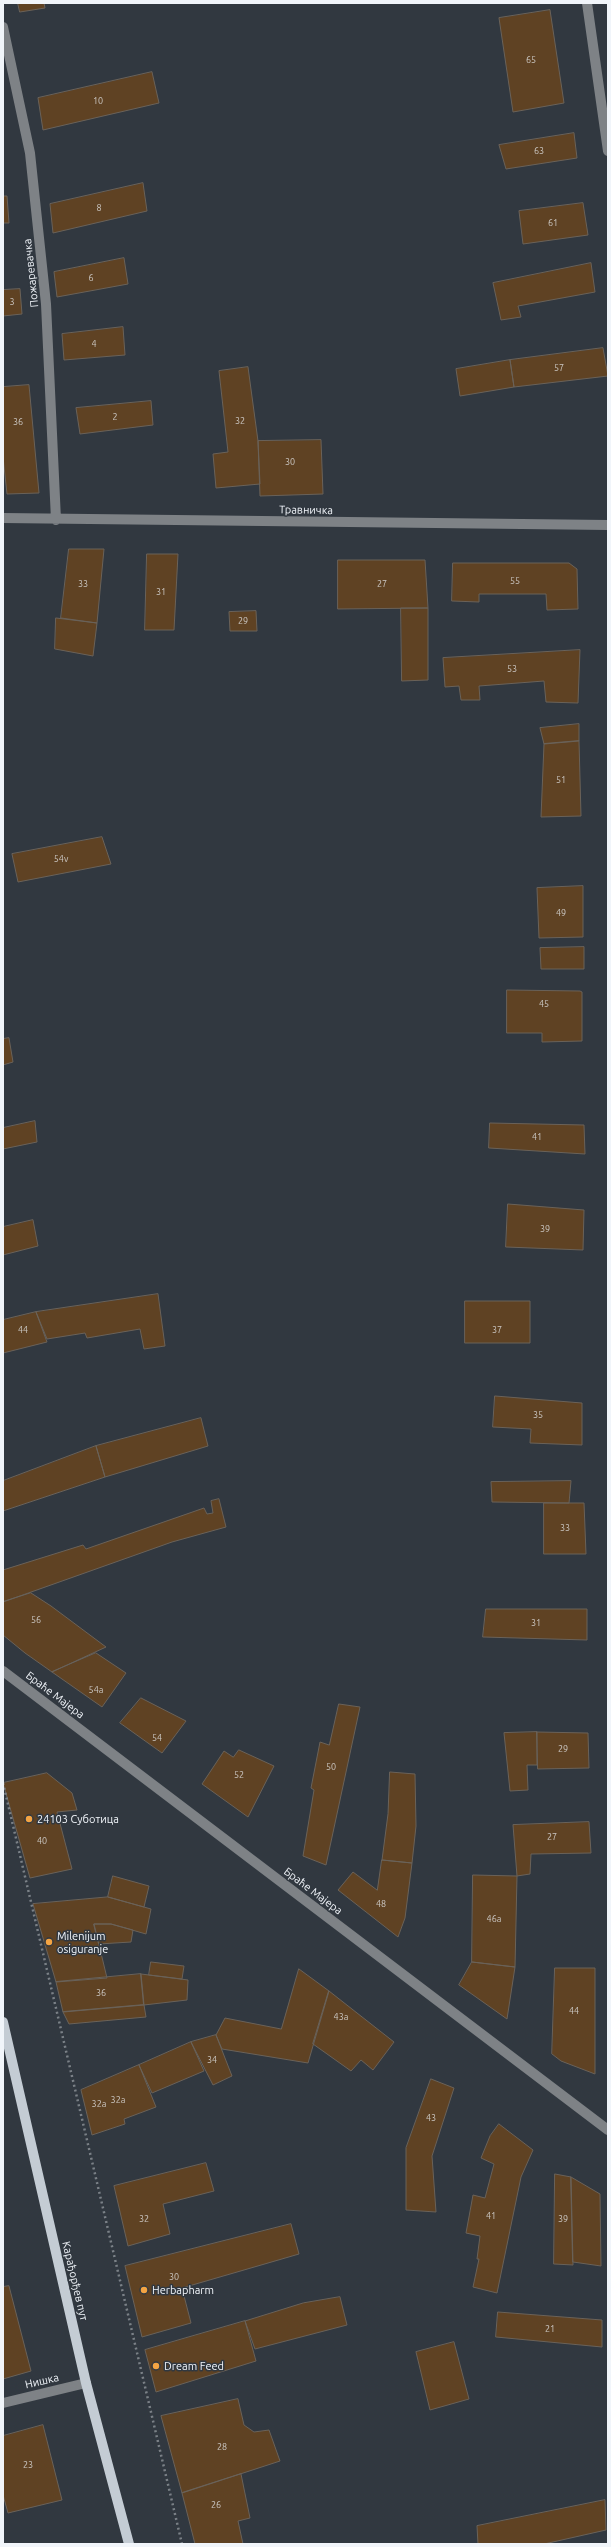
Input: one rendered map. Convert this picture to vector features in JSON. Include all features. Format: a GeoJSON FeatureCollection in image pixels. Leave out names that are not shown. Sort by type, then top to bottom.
{"type":"FeatureCollection","features":[{"type":"Feature","properties":{"kind":"main road","name":"Карађорђев пут"},"geometry":{"type":"LineString","coordinates":[[3,2022],[86,2383],[129,2544]]}},
{"type":"Feature","properties":{"kind":"street"},"geometry":{"type":"LineString","coordinates":[[587,3],[608,151]]}},
{"type":"Feature","properties":{"kind":"street","name":"Пожаревачка"},"geometry":{"type":"LineString","coordinates":[[3,27],[30,153],[46,304],[56,520]]}},
{"type":"Feature","properties":{"kind":"street","name":"Травничка"},"geometry":{"type":"LineString","coordinates":[[3,518],[56,520],[608,525]]}},
{"type":"Feature","properties":{"kind":"street","name":"Браће Мајера"},"geometry":{"type":"LineString","coordinates":[[3,1671],[608,2130]]}},
{"type":"Feature","properties":{"kind":"street","name":"Нишка"},"geometry":{"type":"LineString","coordinates":[[3,2403],[86,2383]]}},
{"type":"Feature","properties":{"kind":"path"},"geometry":{"type":"LineString","coordinates":[[3,1783],[182,2544]]}},
{"type":"Feature","properties":{"kind":"building"},"geometry":{"type":"Polygon","coordinates":[[[18,3],[44,3],[45,8],[20,12],[18,3]]]}},
{"type":"Feature","properties":{"kind":"building"},"geometry":{"type":"Polygon","coordinates":[[[550,10],[564,103],[513,112],[499,18],[550,10]]]}},
{"type":"Feature","properties":{"kind":"building"},"geometry":{"type":"Polygon","coordinates":[[[152,72],[159,103],[43,130],[38,98],[152,72]]]}},
{"type":"Feature","properties":{"kind":"building"},"geometry":{"type":"Polygon","coordinates":[[[574,133],[577,158],[506,169],[499,145],[574,133]]]}},
{"type":"Feature","properties":{"kind":"building"},"geometry":{"type":"Polygon","coordinates":[[[143,183],[147,211],[53,233],[50,204],[143,183]]]}},
{"type":"Feature","properties":{"kind":"building"},"geometry":{"type":"Polygon","coordinates":[[[3,196],[7,196],[9,223],[3,223],[3,196]]]}},
{"type":"Feature","properties":{"kind":"building"},"geometry":{"type":"Polygon","coordinates":[[[583,203],[588,235],[523,244],[519,211],[583,203]]]}},
{"type":"Feature","properties":{"kind":"building"},"geometry":{"type":"Polygon","coordinates":[[[124,258],[128,284],[57,297],[54,272],[124,258]]]}},
{"type":"Feature","properties":{"kind":"building"},"geometry":{"type":"Polygon","coordinates":[[[591,263],[595,292],[518,306],[521,317],[501,320],[493,283],[591,263]]]}},
{"type":"Feature","properties":{"kind":"building"},"geometry":{"type":"Polygon","coordinates":[[[20,289],[22,314],[3,316],[3,290],[20,289]]]}},
{"type":"Feature","properties":{"kind":"building"},"geometry":{"type":"Polygon","coordinates":[[[123,327],[125,355],[64,360],[62,334],[123,327]]]}},
{"type":"Feature","properties":{"kind":"building"},"geometry":{"type":"Polygon","coordinates":[[[603,348],[608,376],[514,387],[510,360],[603,348]]]}},
{"type":"Feature","properties":{"kind":"building"},"geometry":{"type":"Polygon","coordinates":[[[510,360],[514,387],[460,396],[456,369],[510,360]]]}},
{"type":"Feature","properties":{"kind":"building"},"geometry":{"type":"Polygon","coordinates":[[[248,367],[258,441],[260,484],[216,488],[213,454],[228,452],[219,371],[248,367]]]}},
{"type":"Feature","properties":{"kind":"building"},"geometry":{"type":"Polygon","coordinates":[[[29,385],[39,493],[7,494],[3,457],[3,387],[29,385]]]}},
{"type":"Feature","properties":{"kind":"building"},"geometry":{"type":"Polygon","coordinates":[[[151,401],[153,425],[80,434],[76,408],[151,401]]]}},
{"type":"Feature","properties":{"kind":"building"},"geometry":{"type":"Polygon","coordinates":[[[321,440],[323,494],[260,496],[258,441],[321,440]]]}},
{"type":"Feature","properties":{"kind":"building"},"geometry":{"type":"Polygon","coordinates":[[[69,549],[104,549],[97,623],[61,618],[69,549]]]}},
{"type":"Feature","properties":{"kind":"building"},"geometry":{"type":"Polygon","coordinates":[[[147,554],[178,554],[174,630],[145,630],[147,554]]]}},
{"type":"Feature","properties":{"kind":"building"},"geometry":{"type":"Polygon","coordinates":[[[338,560],[425,560],[428,608],[338,609],[338,560]]]}},
{"type":"Feature","properties":{"kind":"building"},"geometry":{"type":"Polygon","coordinates":[[[453,563],[569,563],[577,569],[578,609],[547,610],[546,594],[479,594],[479,602],[452,601],[453,563]]]}},
{"type":"Feature","properties":{"kind":"building"},"geometry":{"type":"Polygon","coordinates":[[[401,608],[428,608],[428,680],[402,681],[401,608]]]}},
{"type":"Feature","properties":{"kind":"building"},"geometry":{"type":"Polygon","coordinates":[[[256,611],[257,631],[230,631],[229,612],[256,611]]]}},
{"type":"Feature","properties":{"kind":"building"},"geometry":{"type":"Polygon","coordinates":[[[56,618],[97,623],[93,656],[55,649],[56,618]]]}},
{"type":"Feature","properties":{"kind":"building"},"geometry":{"type":"Polygon","coordinates":[[[580,650],[578,703],[546,702],[544,681],[479,686],[480,700],[461,700],[459,686],[445,687],[443,658],[580,650]]]}},
{"type":"Feature","properties":{"kind":"building"},"geometry":{"type":"Polygon","coordinates":[[[579,724],[579,741],[544,744],[540,728],[579,724]]]}},
{"type":"Feature","properties":{"kind":"building"},"geometry":{"type":"Polygon","coordinates":[[[579,741],[581,816],[541,817],[544,744],[579,741]]]}},
{"type":"Feature","properties":{"kind":"building"},"geometry":{"type":"Polygon","coordinates":[[[102,837],[111,864],[18,882],[12,854],[102,837]]]}},
{"type":"Feature","properties":{"kind":"building"},"geometry":{"type":"Polygon","coordinates":[[[583,886],[583,937],[539,938],[537,888],[583,886]]]}},
{"type":"Feature","properties":{"kind":"building"},"geometry":{"type":"Polygon","coordinates":[[[584,947],[584,969],[541,969],[540,948],[584,947]]]}},
{"type":"Feature","properties":{"kind":"building"},"geometry":{"type":"Polygon","coordinates":[[[507,990],[582,992],[582,1041],[542,1042],[542,1033],[507,1033],[507,990]]]}},
{"type":"Feature","properties":{"kind":"building"},"geometry":{"type":"Polygon","coordinates":[[[9,1038],[13,1062],[3,1065],[3,1039],[9,1038]]]}},
{"type":"Feature","properties":{"kind":"building"},"geometry":{"type":"Polygon","coordinates":[[[35,1121],[37,1142],[3,1149],[3,1128],[35,1121]]]}},
{"type":"Feature","properties":{"kind":"building"},"geometry":{"type":"Polygon","coordinates":[[[490,1123],[584,1125],[585,1154],[489,1148],[490,1123]]]}},
{"type":"Feature","properties":{"kind":"building"},"geometry":{"type":"Polygon","coordinates":[[[508,1204],[584,1210],[583,1250],[506,1247],[508,1204]]]}},
{"type":"Feature","properties":{"kind":"building"},"geometry":{"type":"Polygon","coordinates":[[[33,1220],[38,1246],[3,1255],[3,1227],[33,1220]]]}},
{"type":"Feature","properties":{"kind":"building"},"geometry":{"type":"Polygon","coordinates":[[[158,1294],[165,1346],[144,1349],[140,1329],[87,1338],[85,1333],[47,1339],[36,1312],[158,1294]]]}},
{"type":"Feature","properties":{"kind":"building"},"geometry":{"type":"Polygon","coordinates":[[[465,1301],[530,1301],[530,1343],[465,1343],[465,1301]]]}},
{"type":"Feature","properties":{"kind":"building"},"geometry":{"type":"Polygon","coordinates":[[[36,1312],[47,1342],[3,1353],[3,1320],[36,1312]]]}},
{"type":"Feature","properties":{"kind":"building"},"geometry":{"type":"Polygon","coordinates":[[[495,1396],[582,1403],[582,1445],[530,1443],[531,1429],[493,1427],[495,1396]]]}},
{"type":"Feature","properties":{"kind":"building"},"geometry":{"type":"Polygon","coordinates":[[[201,1418],[208,1446],[105,1477],[96,1446],[201,1418]]]}},
{"type":"Feature","properties":{"kind":"building"},"geometry":{"type":"Polygon","coordinates":[[[96,1446],[105,1477],[3,1511],[3,1481],[96,1446]]]}},
{"type":"Feature","properties":{"kind":"building"},"geometry":{"type":"Polygon","coordinates":[[[571,1481],[569,1503],[492,1502],[491,1482],[571,1481]]]}},
{"type":"Feature","properties":{"kind":"building"},"geometry":{"type":"Polygon","coordinates":[[[219,1499],[226,1527],[172,1542],[3,1602],[3,1570],[83,1545],[86,1549],[204,1508],[207,1514],[213,1513],[211,1501],[219,1499]]]}},
{"type":"Feature","properties":{"kind":"building"},"geometry":{"type":"Polygon","coordinates":[[[544,1503],[584,1503],[586,1554],[544,1554],[544,1503]]]}},
{"type":"Feature","properties":{"kind":"building"},"geometry":{"type":"Polygon","coordinates":[[[31,1593],[106,1647],[52,1672],[25,1653],[3,1635],[3,1602],[31,1593]]]}},
{"type":"Feature","properties":{"kind":"building"},"geometry":{"type":"Polygon","coordinates":[[[486,1609],[587,1609],[587,1640],[483,1637],[486,1609]]]}},
{"type":"Feature","properties":{"kind":"building"},"geometry":{"type":"Polygon","coordinates":[[[96,1653],[126,1673],[102,1707],[52,1672],[96,1653]]]}},
{"type":"Feature","properties":{"kind":"building"},"geometry":{"type":"Polygon","coordinates":[[[141,1698],[186,1721],[162,1753],[120,1723],[141,1698]]]}},
{"type":"Feature","properties":{"kind":"building"},"geometry":{"type":"Polygon","coordinates":[[[339,1704],[360,1707],[326,1865],[303,1856],[314,1790],[311,1788],[320,1742],[329,1745],[339,1704]]]}},
{"type":"Feature","properties":{"kind":"building"},"geometry":{"type":"Polygon","coordinates":[[[537,1732],[588,1733],[589,1768],[538,1769],[537,1732]]]}},
{"type":"Feature","properties":{"kind":"building"},"geometry":{"type":"Polygon","coordinates":[[[537,1732],[537,1765],[527,1765],[528,1790],[510,1791],[504,1733],[537,1732]]]}},
{"type":"Feature","properties":{"kind":"building"},"geometry":{"type":"Polygon","coordinates":[[[239,1750],[274,1766],[248,1817],[202,1784],[224,1751],[233,1757],[239,1750]]]}},
{"type":"Feature","properties":{"kind":"building"},"geometry":{"type":"Polygon","coordinates":[[[390,1772],[415,1774],[416,1826],[412,1863],[382,1860],[388,1814],[390,1772]]]}},
{"type":"Feature","properties":{"kind":"building"},"geometry":{"type":"Polygon","coordinates":[[[47,1773],[72,1793],[77,1810],[57,1812],[72,1869],[30,1878],[3,1783],[47,1773]]]}},
{"type":"Feature","properties":{"kind":"building"},"geometry":{"type":"Polygon","coordinates":[[[589,1822],[591,1853],[531,1854],[530,1874],[517,1876],[513,1825],[589,1822]]]}},
{"type":"Feature","properties":{"kind":"building"},"geometry":{"type":"Polygon","coordinates":[[[382,1860],[412,1863],[405,1918],[398,1937],[338,1890],[353,1872],[377,1890],[382,1860]]]}},
{"type":"Feature","properties":{"kind":"building"},"geometry":{"type":"Polygon","coordinates":[[[473,1875],[517,1876],[515,1967],[472,1962],[473,1875]]]}},
{"type":"Feature","properties":{"kind":"building"},"geometry":{"type":"Polygon","coordinates":[[[113,1876],[149,1886],[144,1907],[108,1897],[113,1876]]]}},
{"type":"Feature","properties":{"kind":"building"},"geometry":{"type":"Polygon","coordinates":[[[108,1897],[151,1909],[146,1934],[111,1924],[94,1924],[107,1978],[56,1982],[33,1904],[108,1897]]]}},
{"type":"Feature","properties":{"kind":"building"},"geometry":{"type":"Polygon","coordinates":[[[94,1924],[111,1924],[133,1930],[131,1942],[99,1944],[94,1924]]]}},
{"type":"Feature","properties":{"kind":"building"},"geometry":{"type":"Polygon","coordinates":[[[151,1962],[184,1966],[182,1979],[149,1975],[151,1962]]]}},
{"type":"Feature","properties":{"kind":"building"},"geometry":{"type":"Polygon","coordinates":[[[472,1962],[515,1967],[507,2019],[459,1985],[472,1962]]]}},
{"type":"Feature","properties":{"kind":"building"},"geometry":{"type":"Polygon","coordinates":[[[555,1968],[595,1968],[595,2074],[561,2061],[552,2054],[555,1968]]]}},
{"type":"Feature","properties":{"kind":"building"},"geometry":{"type":"Polygon","coordinates":[[[299,1969],[329,1991],[308,2063],[222,2049],[216,2035],[225,2018],[281,2029],[299,1969]]]}},
{"type":"Feature","properties":{"kind":"building"},"geometry":{"type":"Polygon","coordinates":[[[141,1974],[188,1980],[187,2000],[144,2005],[141,1974]]]}},
{"type":"Feature","properties":{"kind":"building"},"geometry":{"type":"Polygon","coordinates":[[[141,1974],[144,2005],[63,2012],[56,1982],[141,1974]]]}},
{"type":"Feature","properties":{"kind":"building"},"geometry":{"type":"Polygon","coordinates":[[[329,1991],[394,2042],[373,2070],[361,2060],[351,2071],[313,2044],[329,1991]]]}},
{"type":"Feature","properties":{"kind":"building"},"geometry":{"type":"Polygon","coordinates":[[[144,2005],[146,2017],[69,2024],[63,2012],[144,2005]]]}},
{"type":"Feature","properties":{"kind":"building"},"geometry":{"type":"Polygon","coordinates":[[[216,2035],[232,2076],[213,2085],[191,2042],[216,2035]]]}},
{"type":"Feature","properties":{"kind":"building"},"geometry":{"type":"Polygon","coordinates":[[[191,2042],[204,2071],[152,2093],[139,2065],[191,2042]]]}},
{"type":"Feature","properties":{"kind":"building"},"geometry":{"type":"Polygon","coordinates":[[[139,2065],[156,2107],[124,2119],[125,2124],[92,2135],[81,2090],[139,2065]]]}},
{"type":"Feature","properties":{"kind":"building"},"geometry":{"type":"Polygon","coordinates":[[[431,2079],[454,2088],[432,2156],[436,2212],[406,2210],[406,2148],[431,2079]]]}},
{"type":"Feature","properties":{"kind":"building"},"geometry":{"type":"Polygon","coordinates":[[[499,2124],[533,2150],[521,2177],[497,2293],[473,2287],[479,2259],[477,2259],[480,2236],[466,2233],[473,2195],[485,2198],[494,2164],[481,2158],[490,2136],[499,2124]]]}},
{"type":"Feature","properties":{"kind":"building"},"geometry":{"type":"Polygon","coordinates":[[[206,2163],[214,2191],[163,2204],[170,2234],[128,2246],[114,2186],[206,2163]]]}},
{"type":"Feature","properties":{"kind":"building"},"geometry":{"type":"Polygon","coordinates":[[[555,2174],[571,2177],[573,2265],[554,2264],[555,2174]]]}},
{"type":"Feature","properties":{"kind":"building"},"geometry":{"type":"Polygon","coordinates":[[[571,2177],[600,2194],[601,2266],[573,2262],[571,2177]]]}},
{"type":"Feature","properties":{"kind":"building"},"geometry":{"type":"Polygon","coordinates":[[[291,2224],[299,2254],[182,2288],[191,2323],[142,2337],[125,2266],[291,2224]]]}},
{"type":"Feature","properties":{"kind":"building"},"geometry":{"type":"Polygon","coordinates":[[[9,2286],[31,2371],[3,2379],[3,2287],[9,2286]]]}},
{"type":"Feature","properties":{"kind":"building"},"geometry":{"type":"Polygon","coordinates":[[[340,2297],[347,2325],[255,2349],[245,2321],[303,2303],[340,2297]]]}},
{"type":"Feature","properties":{"kind":"building"},"geometry":{"type":"Polygon","coordinates":[[[498,2312],[602,2320],[602,2347],[496,2337],[498,2312]]]}},
{"type":"Feature","properties":{"kind":"building"},"geometry":{"type":"Polygon","coordinates":[[[245,2321],[256,2361],[156,2392],[145,2350],[245,2321]]]}},
{"type":"Feature","properties":{"kind":"building"},"geometry":{"type":"Polygon","coordinates":[[[454,2342],[469,2399],[430,2410],[416,2352],[454,2342]]]}},
{"type":"Feature","properties":{"kind":"building"},"geometry":{"type":"Polygon","coordinates":[[[238,2399],[244,2425],[254,2432],[269,2430],[280,2461],[182,2493],[161,2416],[238,2399]]]}},
{"type":"Feature","properties":{"kind":"building"},"geometry":{"type":"Polygon","coordinates":[[[43,2425],[62,2500],[8,2513],[3,2495],[3,2436],[43,2425]]]}},
{"type":"Feature","properties":{"kind":"building"},"geometry":{"type":"Polygon","coordinates":[[[241,2474],[250,2518],[238,2521],[243,2544],[195,2544],[182,2493],[241,2474]]]}},
{"type":"Feature","properties":{"kind":"building"},"geometry":{"type":"Polygon","coordinates":[[[605,2500],[606,2530],[544,2544],[478,2544],[477,2526],[605,2500]]]}},
{"type":"Feature","properties":{"kind":"place","name":"24103 Суботица"},"geometry":{"type":"Point","coordinates":[29,1819]}},
{"type":"Feature","properties":{"kind":"place","name":"Milenijum osiguranje"},"geometry":{"type":"Point","coordinates":[49,1942]}},
{"type":"Feature","properties":{"kind":"place","name":"Herbapharm"},"geometry":{"type":"Point","coordinates":[144,2290]}},
{"type":"Feature","properties":{"kind":"place","name":"Dream Feed"},"geometry":{"type":"Point","coordinates":[156,2366]}}]}
